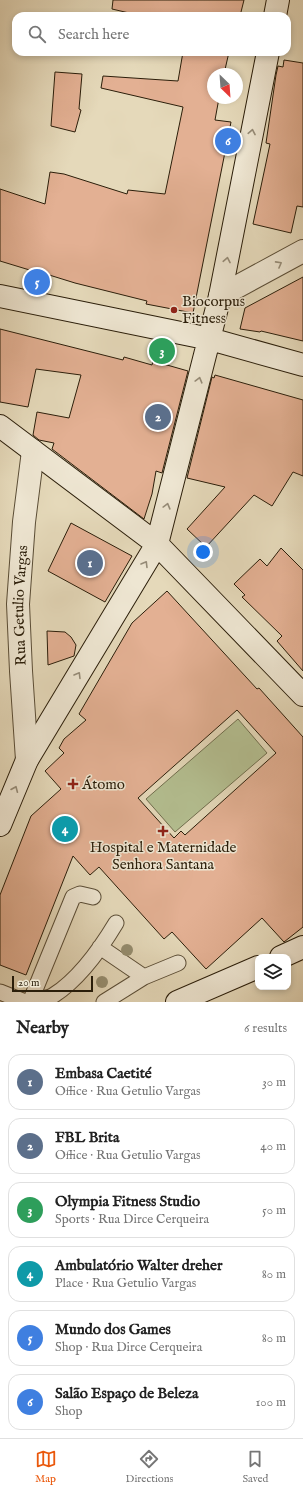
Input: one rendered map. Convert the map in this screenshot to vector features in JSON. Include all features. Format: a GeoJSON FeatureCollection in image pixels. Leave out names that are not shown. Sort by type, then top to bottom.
{"type":"FeatureCollection","features":[{"type":"Feature","properties":{"kind":"street"},"geometry":{"type":"LineString","coordinates":[[276,12],[278,0]]}},
{"type":"Feature","properties":{"kind":"street","name":"Rua Getulio Vargas"},"geometry":{"type":"LineString","coordinates":[[0,825],[27,760],[157,544],[220,296],[267,56]]}},
{"type":"Feature","properties":{"kind":"street"},"geometry":{"type":"LineString","coordinates":[[220,296],[303,251]]}},
{"type":"Feature","properties":{"kind":"street"},"geometry":{"type":"LineString","coordinates":[[0,296],[210,339],[303,365]]}},
{"type":"Feature","properties":{"kind":"street"},"geometry":{"type":"LineString","coordinates":[[0,426],[157,544],[303,695]]}},
{"type":"Feature","properties":{"kind":"street","name":"Rua Getulio Vargas"},"geometry":{"type":"LineString","coordinates":[[27,760],[18,604],[24,522],[33,451]]}},
{"type":"Feature","properties":{"kind":"street"},"geometry":{"type":"LineString","coordinates":[[288,954],[303,947]]}},
{"type":"Feature","properties":{"kind":"street"},"geometry":{"type":"LineString","coordinates":[[177,1002],[255,968]]}},
{"type":"Feature","properties":{"kind":"lane"},"geometry":{"type":"LineString","coordinates":[[29,1001],[73,897],[80,894],[93,897]]}},
{"type":"Feature","properties":{"kind":"lane"},"geometry":{"type":"LineString","coordinates":[[0,992],[29,1001],[58,999],[100,947],[116,923]]}},
{"type":"Feature","properties":{"kind":"lane"},"geometry":{"type":"LineString","coordinates":[[100,947],[144,977]]}},
{"type":"Feature","properties":{"kind":"lane"},"geometry":{"type":"LineString","coordinates":[[104,1002],[144,977],[178,963]]}},
{"type":"Feature","properties":{"kind":"green space"},"geometry":{"type":"Polygon","coordinates":[[[238,719],[267,753],[175,832],[146,799],[238,719]]]}},
{"type":"Feature","properties":{"kind":"building"},"geometry":{"type":"Polygon","coordinates":[[[113,0],[244,0],[241,12],[125,12],[112,9],[113,0]]]}},
{"type":"Feature","properties":{"kind":"building"},"geometry":{"type":"Polygon","coordinates":[[[182,56],[228,56],[225,68],[207,68],[207,104],[218,104],[215,120],[231,122],[193,313],[146,304],[147,301],[75,283],[0,261],[0,189],[45,204],[50,172],[64,174],[127,194],[128,190],[165,194],[183,107],[101,88],[103,76],[178,81],[182,56]]]}},
{"type":"Feature","properties":{"kind":"building"},"geometry":{"type":"Polygon","coordinates":[[[284,60],[303,63],[303,207],[297,206],[291,233],[253,224],[270,144],[266,143],[276,75],[278,66],[283,67],[284,60]]]}},
{"type":"Feature","properties":{"kind":"building"},"geometry":{"type":"Polygon","coordinates":[[[55,72],[82,74],[79,109],[81,110],[75,132],[51,126],[55,72]]]}},
{"type":"Feature","properties":{"kind":"building"},"geometry":{"type":"Polygon","coordinates":[[[303,277],[303,341],[261,331],[240,329],[245,308],[303,277]]]}},
{"type":"Feature","properties":{"kind":"building"},"geometry":{"type":"Polygon","coordinates":[[[0,329],[123,360],[124,357],[152,365],[153,361],[188,371],[162,473],[156,471],[152,494],[144,519],[52,449],[54,443],[39,440],[33,435],[37,412],[69,418],[81,375],[36,369],[28,407],[0,402],[0,329]]]}},
{"type":"Feature","properties":{"kind":"building"},"geometry":{"type":"Polygon","coordinates":[[[215,375],[303,400],[303,476],[293,472],[272,506],[254,495],[206,547],[187,529],[225,487],[187,478],[212,377],[214,378],[215,375]]]}},
{"type":"Feature","properties":{"kind":"building"},"geometry":{"type":"Polygon","coordinates":[[[71,523],[132,556],[105,602],[48,571],[71,523]]]}},
{"type":"Feature","properties":{"kind":"building"},"geometry":{"type":"Polygon","coordinates":[[[281,548],[303,570],[303,671],[277,641],[282,636],[242,597],[245,595],[234,584],[260,559],[267,566],[281,548]]]}},
{"type":"Feature","properties":{"kind":"building","name":"Hospital e Maternidade Senhora Santana"},"geometry":{"type":"Polygon","coordinates":[[[167,591],[257,689],[259,688],[303,737],[303,927],[284,942],[262,918],[206,969],[172,932],[164,939],[99,867],[90,875],[73,856],[26,975],[0,965],[0,895],[31,816],[61,789],[45,771],[64,753],[59,748],[64,739],[86,720],[79,714],[132,623],[167,591]],[[237,710],[138,798],[174,838],[181,831],[185,835],[276,753],[237,710]]]}},
{"type":"Feature","properties":{"kind":"building"},"geometry":{"type":"Polygon","coordinates":[[[47,631],[65,632],[71,637],[76,645],[74,656],[48,665],[47,631]]]}},
{"type":"Feature","properties":{"kind":"place","name":"Salão Espaço de Beleza"},"geometry":{"type":"Point","coordinates":[228,141]}},
{"type":"Feature","properties":{"kind":"place","name":"Mundo dos Games"},"geometry":{"type":"Point","coordinates":[37,282]}},
{"type":"Feature","properties":{"kind":"place","name":"Biocorpus Fitness"},"geometry":{"type":"Point","coordinates":[174,310]}},
{"type":"Feature","properties":{"kind":"place","name":"Olympia Fitness Studio"},"geometry":{"type":"Point","coordinates":[162,351]}},
{"type":"Feature","properties":{"kind":"place","name":"FBL Brita"},"geometry":{"type":"Point","coordinates":[158,417]}},
{"type":"Feature","properties":{"kind":"place","name":"Embasa Caetité"},"geometry":{"type":"Point","coordinates":[90,563]}},
{"type":"Feature","properties":{"kind":"place","name":"Átomo"},"geometry":{"type":"Point","coordinates":[73,784]}},
{"type":"Feature","properties":{"kind":"place","name":"Ambulatório Walter dreher"},"geometry":{"type":"Point","coordinates":[65,829]}},
{"type":"Feature","properties":{"kind":"place","name":"Hospital e Maternidade Senhora Santana"},"geometry":{"type":"Point","coordinates":[163,831]}}]}
